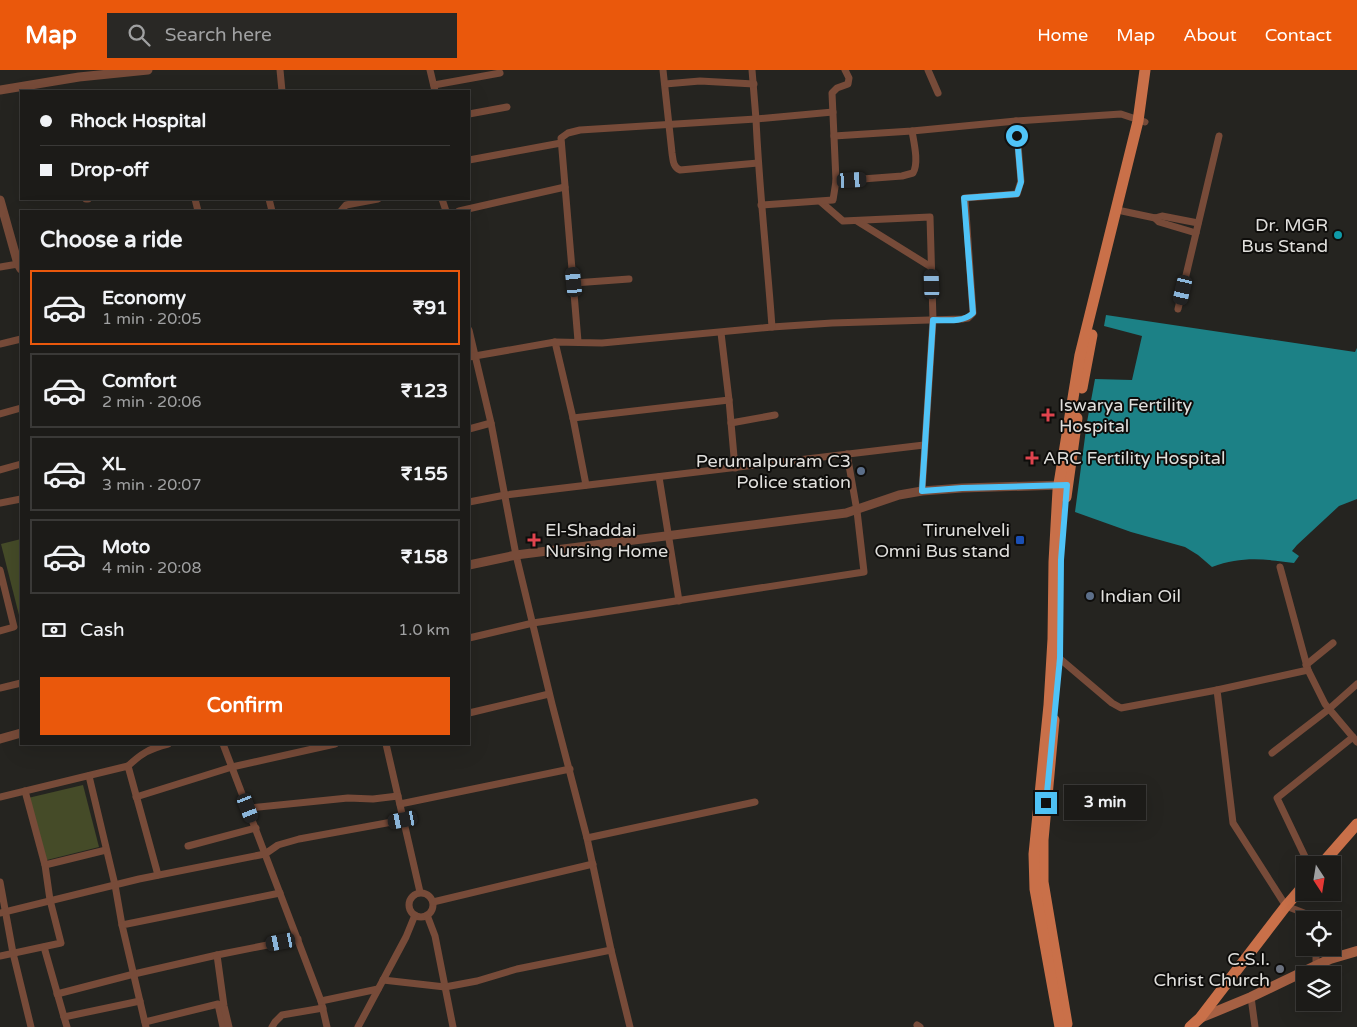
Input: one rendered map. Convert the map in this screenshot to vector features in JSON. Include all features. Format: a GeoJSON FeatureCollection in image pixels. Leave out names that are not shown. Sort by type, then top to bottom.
{"type":"FeatureCollection","features":[{"type":"Feature","properties":{"kind":"main road"},"geometry":{"type":"LineString","coordinates":[[1067,1027],[1043,882],[1043,840],[1056,657],[1063,487],[1080,355],[1141,121],[1144,70]]}},
{"type":"Feature","properties":{"kind":"main road"},"geometry":{"type":"LineString","coordinates":[[1063,487],[1096,314],[1122,211],[1152,70]]}},
{"type":"Feature","properties":{"kind":"main road"},"geometry":{"type":"LineString","coordinates":[[1056,657],[1034,854],[1036,889],[1060,1027]]}},
{"type":"Feature","properties":{"kind":"main road"},"geometry":{"type":"LineString","coordinates":[[1329,856],[1357,824]]}},
{"type":"Feature","properties":{"kind":"main road"},"geometry":{"type":"LineString","coordinates":[[1190,1027],[1200,1018],[1296,894]]}},
{"type":"Feature","properties":{"kind":"main road"},"geometry":{"type":"LineString","coordinates":[[1316,966],[1330,959],[1357,952]]}},
{"type":"Feature","properties":{"kind":"main road"},"geometry":{"type":"LineString","coordinates":[[1200,1018],[1296,976]]}},
{"type":"Feature","properties":{"kind":"street"},"geometry":{"type":"LineString","coordinates":[[0,90],[79,74],[148,70]]}},
{"type":"Feature","properties":{"kind":"street"},"geometry":{"type":"LineString","coordinates":[[280,70],[282,90]]}},
{"type":"Feature","properties":{"kind":"street"},"geometry":{"type":"LineString","coordinates":[[430,70],[434,88],[500,72]]}},
{"type":"Feature","properties":{"kind":"street"},"geometry":{"type":"LineString","coordinates":[[664,70],[674,163],[677,168],[680,170],[758,163]]}},
{"type":"Feature","properties":{"kind":"street"},"geometry":{"type":"LineString","coordinates":[[752,70],[761,205],[772,327]]}},
{"type":"Feature","properties":{"kind":"street"},"geometry":{"type":"LineString","coordinates":[[761,205],[833,200],[836,181],[832,93],[837,88],[848,84],[845,70]]}},
{"type":"Feature","properties":{"kind":"street"},"geometry":{"type":"LineString","coordinates":[[928,70],[938,93]]}},
{"type":"Feature","properties":{"kind":"street"},"geometry":{"type":"LineString","coordinates":[[665,84],[700,81],[754,84]]}},
{"type":"Feature","properties":{"kind":"street"},"geometry":{"type":"LineString","coordinates":[[470,114],[507,107]]}},
{"type":"Feature","properties":{"kind":"street"},"geometry":{"type":"LineString","coordinates":[[578,342],[561,138],[568,133],[580,130],[756,119],[833,112]]}},
{"type":"Feature","properties":{"kind":"street"},"geometry":{"type":"LineString","coordinates":[[834,136],[1121,114],[1141,121]]}},
{"type":"Feature","properties":{"kind":"street"},"geometry":{"type":"LineString","coordinates":[[472,356],[555,342],[602,343],[772,327],[832,323],[962,320],[968,318],[973,313],[964,198],[1017,194],[1021,182],[1016,121]]}},
{"type":"Feature","properties":{"kind":"street"},"geometry":{"type":"LineString","coordinates":[[836,181],[902,176],[913,173],[916,170],[916,162],[912,131]]}},
{"type":"Feature","properties":{"kind":"street"},"geometry":{"type":"LineString","coordinates":[[1178,309],[1219,136]]}},
{"type":"Feature","properties":{"kind":"street"},"geometry":{"type":"LineString","coordinates":[[470,160],[561,143]]}},
{"type":"Feature","properties":{"kind":"street"},"geometry":{"type":"LineString","coordinates":[[463,210],[565,187]]}},
{"type":"Feature","properties":{"kind":"street"},"geometry":{"type":"LineString","coordinates":[[0,200],[20,267],[0,267]]}},
{"type":"Feature","properties":{"kind":"street"},"geometry":{"type":"LineString","coordinates":[[342,210],[346,205],[373,200]]}},
{"type":"Feature","properties":{"kind":"street"},"geometry":{"type":"LineString","coordinates":[[821,202],[843,221],[930,217],[933,320],[922,491]]}},
{"type":"Feature","properties":{"kind":"street"},"geometry":{"type":"LineString","coordinates":[[1122,211],[1155,218],[1162,216],[1198,223]]}},
{"type":"Feature","properties":{"kind":"street"},"geometry":{"type":"LineString","coordinates":[[1155,218],[1159,222],[1196,233]]}},
{"type":"Feature","properties":{"kind":"street"},"geometry":{"type":"LineString","coordinates":[[857,220],[931,267]]}},
{"type":"Feature","properties":{"kind":"street"},"geometry":{"type":"LineString","coordinates":[[574,282],[629,279]]}},
{"type":"Feature","properties":{"kind":"street"},"geometry":{"type":"LineString","coordinates":[[721,333],[735,468]]}},
{"type":"Feature","properties":{"kind":"street"},"geometry":{"type":"LineString","coordinates":[[0,344],[20,339]]}},
{"type":"Feature","properties":{"kind":"street"},"geometry":{"type":"LineString","coordinates":[[470,339],[472,356],[491,423],[517,558],[549,694],[587,838],[630,1027]]}},
{"type":"Feature","properties":{"kind":"street"},"geometry":{"type":"LineString","coordinates":[[555,342],[586,485]]}},
{"type":"Feature","properties":{"kind":"street"},"geometry":{"type":"LineString","coordinates":[[573,418],[729,400]]}},
{"type":"Feature","properties":{"kind":"street"},"geometry":{"type":"LineString","coordinates":[[0,414],[20,408]]}},
{"type":"Feature","properties":{"kind":"street"},"geometry":{"type":"LineString","coordinates":[[731,423],[775,415]]}},
{"type":"Feature","properties":{"kind":"street"},"geometry":{"type":"LineString","coordinates":[[470,428],[491,423]]}},
{"type":"Feature","properties":{"kind":"street"},"geometry":{"type":"LineString","coordinates":[[470,502],[505,495],[924,445]]}},
{"type":"Feature","properties":{"kind":"street"},"geometry":{"type":"LineString","coordinates":[[470,638],[533,623],[864,572],[847,454]]}},
{"type":"Feature","properties":{"kind":"street"},"geometry":{"type":"LineString","coordinates":[[0,470],[20,464]]}},
{"type":"Feature","properties":{"kind":"street"},"geometry":{"type":"LineString","coordinates":[[660,477],[679,601]]}},
{"type":"Feature","properties":{"kind":"street"},"geometry":{"type":"LineString","coordinates":[[857,513],[889,498],[922,491],[962,488],[1063,487]]}},
{"type":"Feature","properties":{"kind":"street"},"geometry":{"type":"LineString","coordinates":[[470,565],[857,513],[913,498],[1063,487]]}},
{"type":"Feature","properties":{"kind":"street"},"geometry":{"type":"LineString","coordinates":[[0,503],[20,498]]}},
{"type":"Feature","properties":{"kind":"street"},"geometry":{"type":"LineString","coordinates":[[470,571],[517,558]]}},
{"type":"Feature","properties":{"kind":"street"},"geometry":{"type":"LineString","coordinates":[[1280,567],[1307,667],[1325,704],[1355,740],[1277,798],[1305,856]]}},
{"type":"Feature","properties":{"kind":"street"},"geometry":{"type":"LineString","coordinates":[[0,570],[14,627],[0,631]]}},
{"type":"Feature","properties":{"kind":"street"},"geometry":{"type":"LineString","coordinates":[[1056,657],[1112,704],[1122,708],[1217,690],[1307,667],[1333,643]]}},
{"type":"Feature","properties":{"kind":"street"},"geometry":{"type":"LineString","coordinates":[[0,688],[20,683]]}},
{"type":"Feature","properties":{"kind":"street"},"geometry":{"type":"LineString","coordinates":[[1272,753],[1329,709],[1357,684]]}},
{"type":"Feature","properties":{"kind":"street"},"geometry":{"type":"LineString","coordinates":[[1217,690],[1233,823],[1286,906],[1299,911]]}},
{"type":"Feature","properties":{"kind":"street"},"geometry":{"type":"LineString","coordinates":[[470,712],[549,694]]}},
{"type":"Feature","properties":{"kind":"street"},"geometry":{"type":"LineString","coordinates":[[0,740],[20,734]]}},
{"type":"Feature","properties":{"kind":"street"},"geometry":{"type":"LineString","coordinates":[[0,797],[128,766],[143,752],[164,745]]}},
{"type":"Feature","properties":{"kind":"street"},"geometry":{"type":"LineString","coordinates":[[223,745],[322,1004],[327,1027]]}},
{"type":"Feature","properties":{"kind":"street"},"geometry":{"type":"LineString","coordinates":[[136,797],[232,768],[330,745]]}},
{"type":"Feature","properties":{"kind":"street"},"geometry":{"type":"LineString","coordinates":[[386,745],[420,892]]}},
{"type":"Feature","properties":{"kind":"street"},"geometry":{"type":"LineString","coordinates":[[128,766],[158,875]]}},
{"type":"Feature","properties":{"kind":"street"},"geometry":{"type":"LineString","coordinates":[[248,808],[348,798],[399,800],[570,769]]}},
{"type":"Feature","properties":{"kind":"street"},"geometry":{"type":"LineString","coordinates":[[89,776],[146,1025],[218,1004],[223,1027]]}},
{"type":"Feature","properties":{"kind":"street"},"geometry":{"type":"LineString","coordinates":[[0,956],[61,943],[50,900],[45,865],[25,791]]}},
{"type":"Feature","properties":{"kind":"street"},"geometry":{"type":"LineString","coordinates":[[587,838],[755,802]]}},
{"type":"Feature","properties":{"kind":"street"},"geometry":{"type":"LineString","coordinates":[[3,912],[158,875],[265,854],[278,845],[300,839],[403,820]]}},
{"type":"Feature","properties":{"kind":"street"},"geometry":{"type":"LineString","coordinates":[[188,846],[256,828]]}},
{"type":"Feature","properties":{"kind":"street"},"geometry":{"type":"LineString","coordinates":[[45,865],[106,850]]}},
{"type":"Feature","properties":{"kind":"street"},"geometry":{"type":"LineString","coordinates":[[433,902],[593,864]]}},
{"type":"Feature","properties":{"kind":"street"},"geometry":{"type":"LineString","coordinates":[[0,882],[3,912],[31,1027]]}},
{"type":"Feature","properties":{"kind":"street"},"geometry":{"type":"LineString","coordinates":[[420,892],[430,896],[433,902],[433,909],[422,917],[415,915],[410,910],[409,904],[414,895],[420,892]]}},
{"type":"Feature","properties":{"kind":"street"},"geometry":{"type":"LineString","coordinates":[[122,925],[280,893]]}},
{"type":"Feature","properties":{"kind":"street"},"geometry":{"type":"LineString","coordinates":[[358,1027],[406,937],[415,915]]}},
{"type":"Feature","properties":{"kind":"street"},"geometry":{"type":"LineString","coordinates":[[427,915],[434,936],[453,1027]]}},
{"type":"Feature","properties":{"kind":"street"},"geometry":{"type":"LineString","coordinates":[[58,994],[134,974],[298,939]]}},
{"type":"Feature","properties":{"kind":"street"},"geometry":{"type":"LineString","coordinates":[[44,946],[67,1027]]}},
{"type":"Feature","properties":{"kind":"street"},"geometry":{"type":"LineString","coordinates":[[383,980],[445,987],[478,981],[517,969],[611,950]]}},
{"type":"Feature","properties":{"kind":"street"},"geometry":{"type":"LineString","coordinates":[[217,955],[229,1027]]}},
{"type":"Feature","properties":{"kind":"street"},"geometry":{"type":"LineString","coordinates":[[1316,956],[1316,966]]}},
{"type":"Feature","properties":{"kind":"street"},"geometry":{"type":"LineString","coordinates":[[272,1027],[282,1015],[378,989]]}},
{"type":"Feature","properties":{"kind":"street"},"geometry":{"type":"LineString","coordinates":[[1251,997],[1255,1027]]}},
{"type":"Feature","properties":{"kind":"street"},"geometry":{"type":"LineString","coordinates":[[64,1017],[140,1001]]}},
{"type":"Feature","properties":{"kind":"green space"},"geometry":{"type":"Polygon","coordinates":[[[20,539],[20,619],[1,544],[20,539]]]}},
{"type":"Feature","properties":{"kind":"green space"},"geometry":{"type":"Polygon","coordinates":[[[83,785],[99,847],[43,861],[28,798],[83,785]]]}},
{"type":"Feature","properties":{"kind":"water"},"geometry":{"type":"Polygon","coordinates":[[[1106,315],[1355,352],[1357,348],[1357,499],[1339,506],[1297,545],[1292,551],[1299,556],[1294,563],[1243,560],[1212,567],[1185,547],[1131,532],[1075,512],[1087,422],[1095,379],[1132,380],[1142,336],[1104,326],[1106,315]]]}},
{"type":"Feature","properties":{"kind":"place","name":"Dr. MGR Bus Stand"},"geometry":{"type":"Point","coordinates":[1338,235]}},
{"type":"Feature","properties":{"kind":"place","name":"Iswarya Fertility Hospital"},"geometry":{"type":"Point","coordinates":[1048,415]}},
{"type":"Feature","properties":{"kind":"place","name":"ARC Fertility Hospital"},"geometry":{"type":"Point","coordinates":[1032,458]}},
{"type":"Feature","properties":{"kind":"place","name":"Perumalpuram C3 Police station"},"geometry":{"type":"Point","coordinates":[861,471]}},
{"type":"Feature","properties":{"kind":"place","name":"El-Shaddai Nursing Home"},"geometry":{"type":"Point","coordinates":[534,540]}},
{"type":"Feature","properties":{"kind":"place","name":"Tirunelveli Omni Bus stand"},"geometry":{"type":"Point","coordinates":[1020,540]}},
{"type":"Feature","properties":{"kind":"place","name":"Indian Oil"},"geometry":{"type":"Point","coordinates":[1090,596]}},
{"type":"Feature","properties":{"kind":"place","name":"C.S.I. Christ Church"},"geometry":{"type":"Point","coordinates":[1280,969]}},
{"type":"Feature","properties":{"kind":"route"},"geometry":{"type":"LineString","coordinates":[[1017,136],[1021,182],[1017,194],[964,198],[969,242],[973,313],[968,318],[962,320],[933,320],[922,491],[1067,485],[1061,560],[1060,658],[1046,803]]}}]}
